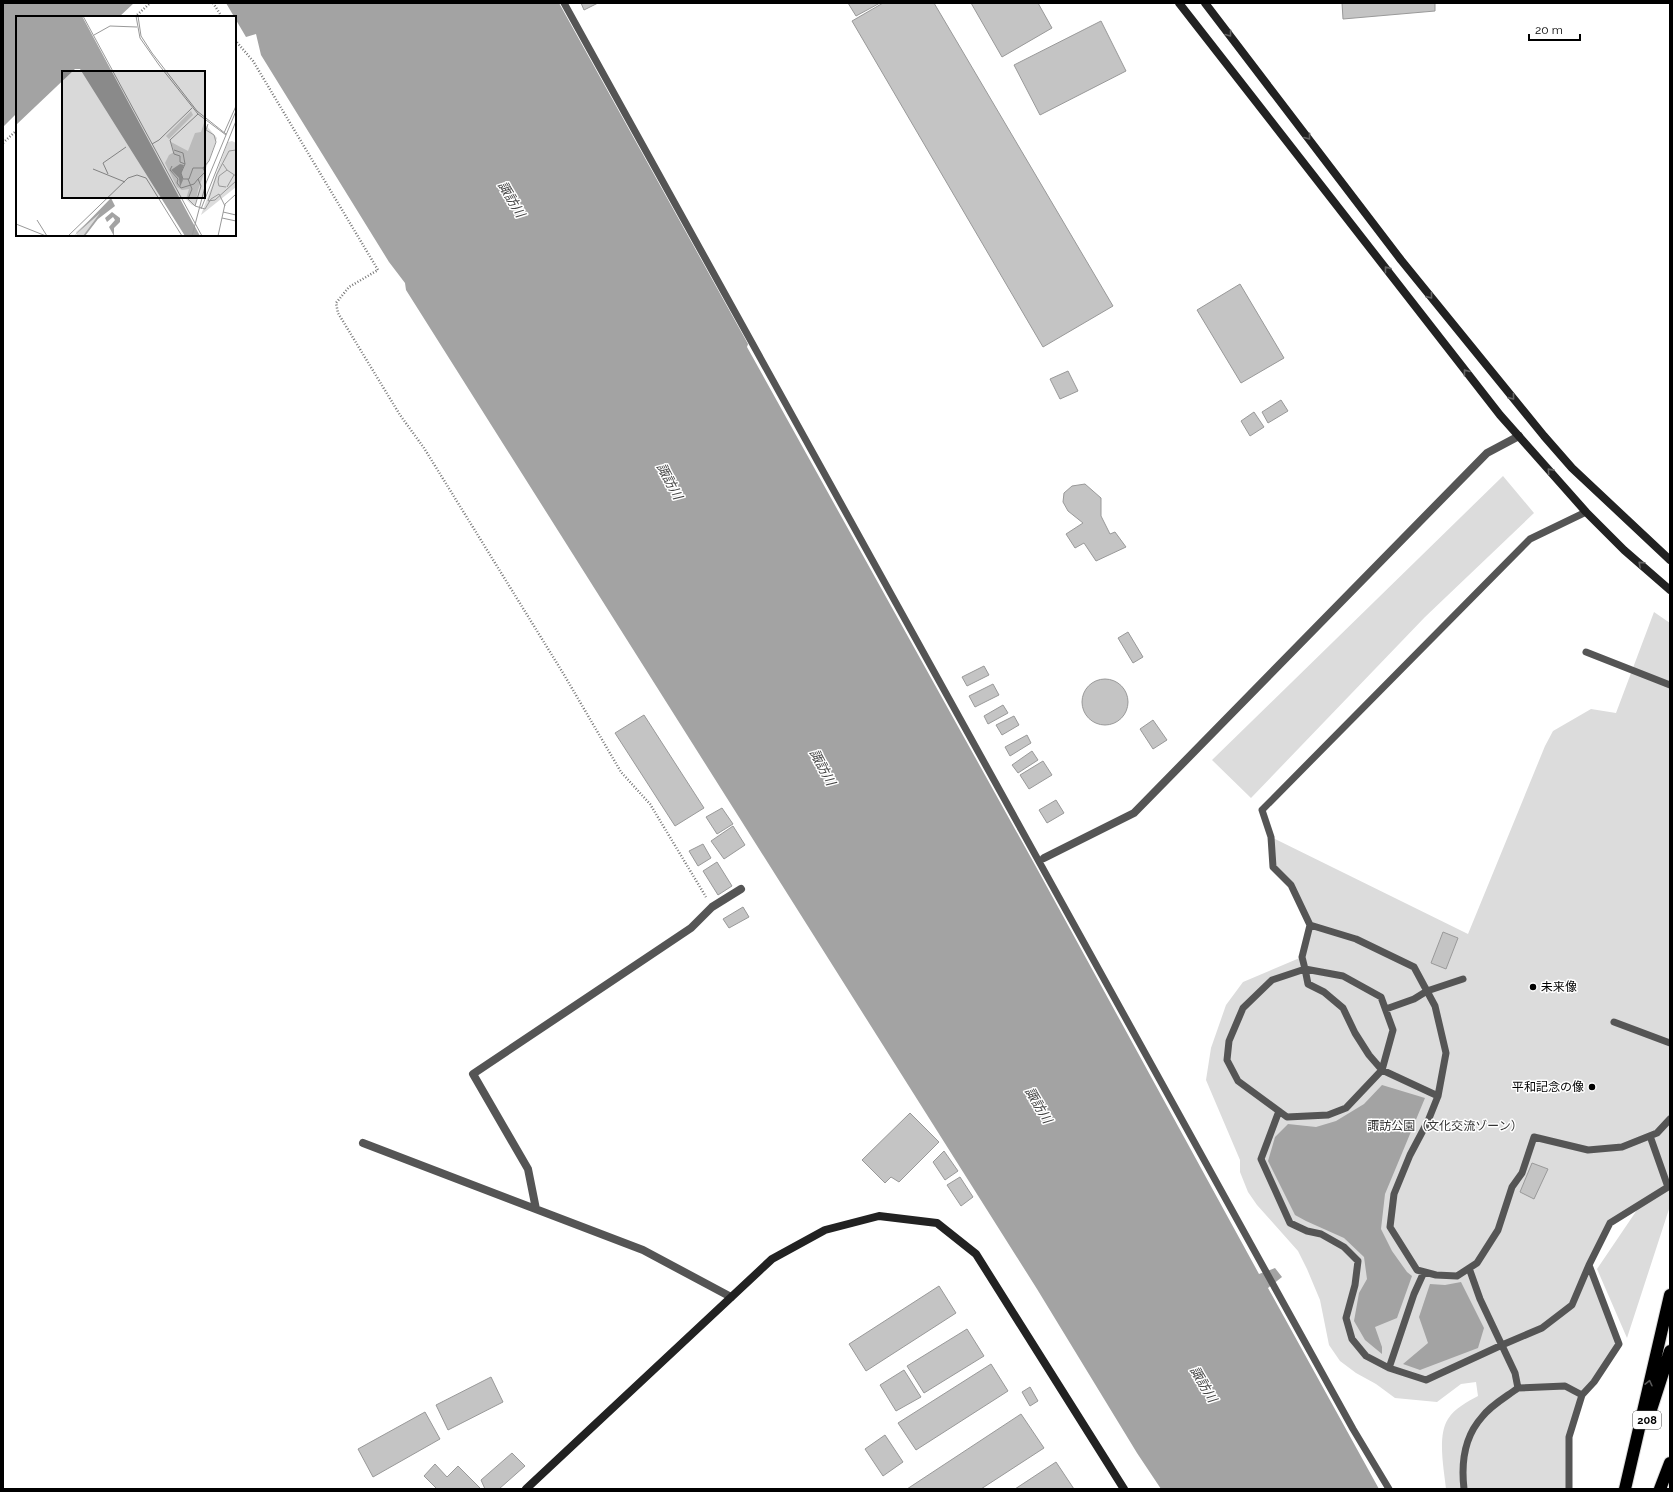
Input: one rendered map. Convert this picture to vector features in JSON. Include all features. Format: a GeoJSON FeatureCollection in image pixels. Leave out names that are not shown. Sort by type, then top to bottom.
{"type":"FeatureCollection","features":[{"type":"Feature","properties":{"kind":"highway"},"geometry":{"type":"LineString","coordinates":[[1625,1489],[1670,1295]]}},
{"type":"Feature","properties":{"kind":"highway","name":"208"},"geometry":{"type":"LineString","coordinates":[[1625,1489],[1670,1351]]}},
{"type":"Feature","properties":{"kind":"highway"},"geometry":{"type":"LineString","coordinates":[[1660,1489],[1670,1463]]}},
{"type":"Feature","properties":{"kind":"street"},"geometry":{"type":"LineString","coordinates":[[1179,3],[1500,415],[1586,512],[1624,550],[1670,590]]}},
{"type":"Feature","properties":{"kind":"street"},"geometry":{"type":"LineString","coordinates":[[1206,3],[1402,260],[1544,436],[1572,468],[1670,560]]}},
{"type":"Feature","properties":{"kind":"street"},"geometry":{"type":"LineString","coordinates":[[1044,858],[1134,813],[1486,453],[1519,436]]}},
{"type":"Feature","properties":{"kind":"street"},"geometry":{"type":"LineString","coordinates":[[536,1209],[528,1168],[474,1074],[691,928],[712,907],[741,889]]}},
{"type":"Feature","properties":{"kind":"street"},"geometry":{"type":"LineString","coordinates":[[363,1143],[643,1250],[731,1297]]}},
{"type":"Feature","properties":{"kind":"street"},"geometry":{"type":"LineString","coordinates":[[526,1489],[772,1259],[825,1230],[879,1216],[937,1223],[976,1254],[1124,1489]]}},
{"type":"Feature","properties":{"kind":"lane"},"geometry":{"type":"LineString","coordinates":[[564,3],[1334,1394],[1389,1489]]}},
{"type":"Feature","properties":{"kind":"lane"},"geometry":{"type":"LineString","coordinates":[[1438,1096],[1382,1070],[1369,1055],[1355,1033],[1343,1008],[1324,992],[1308,984],[1302,957],[1310,925],[1291,885],[1273,867],[1271,837],[1262,810],[1530,539],[1586,512]]}},
{"type":"Feature","properties":{"kind":"lane"},"geometry":{"type":"LineString","coordinates":[[1586,652],[1670,685]]}},
{"type":"Feature","properties":{"kind":"lane"},"geometry":{"type":"LineString","coordinates":[[1310,925],[1356,939],[1414,967],[1435,1006],[1446,1053],[1438,1096],[1428,1121],[1410,1155],[1394,1194],[1390,1227],[1417,1270],[1436,1275],[1457,1276],[1477,1263],[1498,1230],[1512,1187],[1522,1172],[1534,1137],[1588,1150],[1622,1147],[1657,1133],[1670,1120]]}},
{"type":"Feature","properties":{"kind":"lane"},"geometry":{"type":"LineString","coordinates":[[1305,969],[1343,976],[1381,997],[1393,1030],[1382,1070],[1346,1108],[1328,1115],[1287,1117],[1238,1081],[1227,1060],[1229,1041],[1244,1008],[1272,980],[1305,969]]}},
{"type":"Feature","properties":{"kind":"lane"},"geometry":{"type":"LineString","coordinates":[[1386,1009],[1463,979]]}},
{"type":"Feature","properties":{"kind":"lane"},"geometry":{"type":"LineString","coordinates":[[1614,1022],[1670,1043]]}},
{"type":"Feature","properties":{"kind":"lane"},"geometry":{"type":"LineString","coordinates":[[1279,1111],[1260,1159],[1290,1223],[1307,1231],[1321,1234],[1344,1247],[1358,1261],[1355,1285],[1346,1318],[1352,1339],[1366,1356],[1389,1368],[1426,1380],[1542,1328],[1572,1305],[1610,1223],[1668,1186],[1650,1136]]}},
{"type":"Feature","properties":{"kind":"lane"},"geometry":{"type":"LineString","coordinates":[[1569,1489],[1569,1437],[1582,1396],[1594,1382],[1619,1344],[1589,1266]]}},
{"type":"Feature","properties":{"kind":"lane"},"geometry":{"type":"LineString","coordinates":[[1469,1268],[1480,1299],[1515,1373],[1518,1388]]}},
{"type":"Feature","properties":{"kind":"lane"},"geometry":{"type":"LineString","coordinates":[[1389,1368],[1403,1326],[1424,1272]]}},
{"type":"Feature","properties":{"kind":"lane"},"geometry":{"type":"LineString","coordinates":[[1464,1489],[1462,1472],[1465,1452],[1470,1435],[1482,1416],[1518,1388],[1565,1386],[1582,1396]]}},
{"type":"Feature","properties":{"kind":"path"},"geometry":{"type":"LineString","coordinates":[[136,16],[150,3]]}},
{"type":"Feature","properties":{"kind":"path"},"geometry":{"type":"LineString","coordinates":[[213,3],[221,16]]}},
{"type":"Feature","properties":{"kind":"path"},"geometry":{"type":"LineString","coordinates":[[236,41],[252,62],[378,270],[349,287],[336,303],[338,313],[400,415],[424,448],[563,673],[621,772],[650,804],[712,907]]}},
{"type":"Feature","properties":{"kind":"path"},"geometry":{"type":"LineString","coordinates":[[3,144],[16,131]]}},
{"type":"Feature","properties":{"kind":"green space"},"geometry":{"type":"Polygon","coordinates":[[[1503,476],[1534,513],[1425,617],[1251,798],[1212,760],[1503,476]]]}},
{"type":"Feature","properties":{"kind":"green space","name":"諏訪公園（文化交流ゾーン）"},"geometry":{"type":"Polygon","coordinates":[[[1654,612],[1670,623],[1670,1206],[1627,1338],[1597,1269],[1641,1204],[1610,1223],[1589,1265],[1619,1344],[1582,1396],[1569,1437],[1569,1489],[1446,1489],[1442,1453],[1445,1426],[1448,1419],[1454,1412],[1478,1396],[1476,1382],[1461,1384],[1437,1402],[1395,1398],[1340,1361],[1329,1345],[1320,1300],[1298,1251],[1257,1205],[1248,1192],[1240,1172],[1240,1160],[1206,1080],[1211,1048],[1226,1005],[1243,982],[1302,957],[1310,925],[1291,885],[1273,867],[1271,837],[1468,934],[1545,746],[1553,731],[1591,709],[1616,713],[1654,612]]]}},
{"type":"Feature","properties":{"kind":"water"},"geometry":{"type":"Polygon","coordinates":[[[3,3],[134,3],[120,16],[16,16],[16,114],[3,127],[3,3]]]}},
{"type":"Feature","properties":{"kind":"water","name":"諏訪川"},"geometry":{"type":"Polygon","coordinates":[[[226,3],[559,3],[748,344],[747,347],[1035,865],[1259,1274],[1275,1268],[1282,1277],[1268,1288],[1379,1489],[1161,1489],[1137,1453],[1037,1289],[406,290],[405,283],[389,262],[261,55],[256,34],[246,37],[236,20],[236,16],[234,16],[226,3]]]}},
{"type":"Feature","properties":{"kind":"water"},"geometry":{"type":"Polygon","coordinates":[[[1382,1085],[1425,1098],[1385,1194],[1381,1229],[1392,1251],[1407,1272],[1412,1276],[1397,1318],[1375,1327],[1382,1347],[1382,1354],[1365,1340],[1354,1321],[1359,1293],[1367,1279],[1364,1257],[1344,1238],[1295,1215],[1268,1161],[1275,1137],[1288,1124],[1316,1127],[1336,1121],[1364,1104],[1382,1085]]]}},
{"type":"Feature","properties":{"kind":"water"},"geometry":{"type":"Polygon","coordinates":[[[1461,1282],[1484,1328],[1478,1348],[1420,1370],[1403,1364],[1428,1343],[1419,1317],[1430,1284],[1445,1285],[1461,1282]]]}},
{"type":"Feature","properties":{"kind":"building"},"geometry":{"type":"Polygon","coordinates":[[[581,3],[598,3],[584,10],[581,3]]]}},
{"type":"Feature","properties":{"kind":"building"},"geometry":{"type":"Polygon","coordinates":[[[848,3],[880,3],[856,16],[848,3]]]}},
{"type":"Feature","properties":{"kind":"building"},"geometry":{"type":"Polygon","coordinates":[[[883,3],[934,3],[1113,306],[1043,347],[852,21],[883,3]]]}},
{"type":"Feature","properties":{"kind":"building"},"geometry":{"type":"Polygon","coordinates":[[[971,3],[1038,3],[1052,28],[1002,57],[971,3]]]}},
{"type":"Feature","properties":{"kind":"building"},"geometry":{"type":"Polygon","coordinates":[[[1342,3],[1435,3],[1435,11],[1343,19],[1342,3]]]}},
{"type":"Feature","properties":{"kind":"building"},"geometry":{"type":"Polygon","coordinates":[[[1101,21],[1126,71],[1040,115],[1014,65],[1101,21]]]}},
{"type":"Feature","properties":{"kind":"building"},"geometry":{"type":"Polygon","coordinates":[[[1240,284],[1284,358],[1241,383],[1197,310],[1240,284]]]}},
{"type":"Feature","properties":{"kind":"building"},"geometry":{"type":"Polygon","coordinates":[[[1068,371],[1078,391],[1060,399],[1050,379],[1068,371]]]}},
{"type":"Feature","properties":{"kind":"building"},"geometry":{"type":"Polygon","coordinates":[[[1281,400],[1288,411],[1268,423],[1262,412],[1281,400]]]}},
{"type":"Feature","properties":{"kind":"building"},"geometry":{"type":"Polygon","coordinates":[[[1254,412],[1264,427],[1250,436],[1241,421],[1254,412]]]}},
{"type":"Feature","properties":{"kind":"building"},"geometry":{"type":"Polygon","coordinates":[[[1085,484],[1101,498],[1101,516],[1110,534],[1115,532],[1126,547],[1096,561],[1084,543],[1075,548],[1066,534],[1083,523],[1068,511],[1063,502],[1064,493],[1072,486],[1085,484]]]}},
{"type":"Feature","properties":{"kind":"building"},"geometry":{"type":"Polygon","coordinates":[[[1128,632],[1143,657],[1133,663],[1118,638],[1128,632]]]}},
{"type":"Feature","properties":{"kind":"building"},"geometry":{"type":"Polygon","coordinates":[[[984,666],[989,675],[967,686],[962,677],[984,666]]]}},
{"type":"Feature","properties":{"kind":"building"},"geometry":{"type":"Polygon","coordinates":[[[1110,679],[1122,685],[1127,693],[1127,711],[1122,719],[1114,724],[1100,725],[1088,719],[1083,711],[1082,697],[1088,685],[1096,680],[1110,679]]]}},
{"type":"Feature","properties":{"kind":"building"},"geometry":{"type":"Polygon","coordinates":[[[993,684],[999,695],[975,707],[969,696],[993,684]]]}},
{"type":"Feature","properties":{"kind":"building"},"geometry":{"type":"Polygon","coordinates":[[[1003,705],[1008,713],[988,724],[984,716],[1003,705]]]}},
{"type":"Feature","properties":{"kind":"building"},"geometry":{"type":"Polygon","coordinates":[[[644,715],[704,808],[675,826],[615,733],[644,715]]]}},
{"type":"Feature","properties":{"kind":"building"},"geometry":{"type":"Polygon","coordinates":[[[1014,716],[1019,725],[1002,735],[996,725],[1014,716]]]}},
{"type":"Feature","properties":{"kind":"building"},"geometry":{"type":"Polygon","coordinates":[[[1153,720],[1167,740],[1153,749],[1140,729],[1153,720]]]}},
{"type":"Feature","properties":{"kind":"building"},"geometry":{"type":"Polygon","coordinates":[[[1027,735],[1031,743],[1010,756],[1005,747],[1027,735]]]}},
{"type":"Feature","properties":{"kind":"building"},"geometry":{"type":"Polygon","coordinates":[[[1032,751],[1038,760],[1018,773],[1012,765],[1032,751]]]}},
{"type":"Feature","properties":{"kind":"building"},"geometry":{"type":"Polygon","coordinates":[[[1043,761],[1052,775],[1029,789],[1020,775],[1043,761]]]}},
{"type":"Feature","properties":{"kind":"building"},"geometry":{"type":"Polygon","coordinates":[[[1056,800],[1064,813],[1047,823],[1039,810],[1056,800]]]}},
{"type":"Feature","properties":{"kind":"building"},"geometry":{"type":"Polygon","coordinates":[[[722,808],[733,824],[717,834],[706,817],[722,808]]]}},
{"type":"Feature","properties":{"kind":"building"},"geometry":{"type":"Polygon","coordinates":[[[733,826],[745,845],[724,859],[711,841],[733,826]]]}},
{"type":"Feature","properties":{"kind":"building"},"geometry":{"type":"Polygon","coordinates":[[[703,844],[711,858],[698,866],[689,851],[703,844]]]}},
{"type":"Feature","properties":{"kind":"building"},"geometry":{"type":"Polygon","coordinates":[[[717,862],[732,886],[718,895],[703,871],[717,862]]]}},
{"type":"Feature","properties":{"kind":"building"},"geometry":{"type":"Polygon","coordinates":[[[743,907],[749,917],[729,928],[723,919],[743,907]]]}},
{"type":"Feature","properties":{"kind":"building"},"geometry":{"type":"Polygon","coordinates":[[[1443,932],[1458,938],[1446,969],[1431,963],[1443,932]]]}},
{"type":"Feature","properties":{"kind":"building"},"geometry":{"type":"Polygon","coordinates":[[[910,1113],[939,1142],[899,1182],[891,1177],[885,1183],[862,1160],[910,1113]]]}},
{"type":"Feature","properties":{"kind":"building"},"geometry":{"type":"Polygon","coordinates":[[[944,1151],[958,1171],[945,1180],[933,1162],[944,1151]]]}},
{"type":"Feature","properties":{"kind":"building"},"geometry":{"type":"Polygon","coordinates":[[[1532,1163],[1548,1169],[1534,1199],[1520,1192],[1532,1163]]]}},
{"type":"Feature","properties":{"kind":"building"},"geometry":{"type":"Polygon","coordinates":[[[960,1177],[973,1197],[961,1206],[947,1185],[960,1177]]]}},
{"type":"Feature","properties":{"kind":"building"},"geometry":{"type":"Polygon","coordinates":[[[939,1286],[956,1313],[866,1371],[849,1344],[939,1286]]]}},
{"type":"Feature","properties":{"kind":"building"},"geometry":{"type":"Polygon","coordinates":[[[967,1329],[984,1356],[924,1393],[907,1366],[967,1329]]]}},
{"type":"Feature","properties":{"kind":"building"},"geometry":{"type":"Polygon","coordinates":[[[991,1364],[1008,1391],[916,1450],[898,1423],[991,1364]]]}},
{"type":"Feature","properties":{"kind":"building"},"geometry":{"type":"Polygon","coordinates":[[[904,1370],[921,1397],[896,1411],[880,1385],[904,1370]]]}},
{"type":"Feature","properties":{"kind":"building"},"geometry":{"type":"Polygon","coordinates":[[[491,1377],[503,1402],[448,1430],[436,1405],[491,1377]]]}},
{"type":"Feature","properties":{"kind":"building"},"geometry":{"type":"Polygon","coordinates":[[[1030,1387],[1038,1401],[1030,1406],[1022,1392],[1030,1387]]]}},
{"type":"Feature","properties":{"kind":"building"},"geometry":{"type":"Polygon","coordinates":[[[425,1412],[440,1439],[373,1477],[358,1449],[425,1412]]]}},
{"type":"Feature","properties":{"kind":"building"},"geometry":{"type":"Polygon","coordinates":[[[1021,1414],[1044,1448],[981,1489],[907,1489],[1021,1414]]]}},
{"type":"Feature","properties":{"kind":"building"},"geometry":{"type":"Polygon","coordinates":[[[885,1435],[903,1462],[883,1476],[865,1449],[885,1435]]]}},
{"type":"Feature","properties":{"kind":"building"},"geometry":{"type":"Polygon","coordinates":[[[512,1453],[525,1466],[499,1489],[485,1489],[481,1480],[512,1453]]]}},
{"type":"Feature","properties":{"kind":"building"},"geometry":{"type":"Polygon","coordinates":[[[1056,1462],[1074,1489],[1015,1489],[1056,1462]]]}},
{"type":"Feature","properties":{"kind":"building"},"geometry":{"type":"Polygon","coordinates":[[[435,1464],[447,1477],[458,1466],[481,1489],[437,1489],[424,1476],[435,1464]]]}},
{"type":"Feature","properties":{"kind":"place","name":"未来像"},"geometry":{"type":"Point","coordinates":[1533,987]}},
{"type":"Feature","properties":{"kind":"place","name":"平和記念の像"},"geometry":{"type":"Point","coordinates":[1592,1087]}}]}
